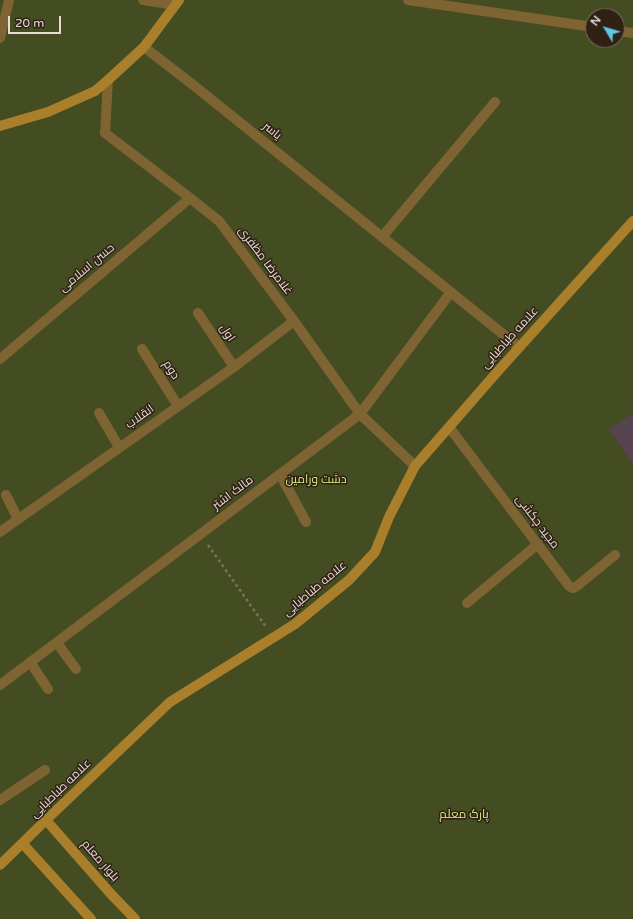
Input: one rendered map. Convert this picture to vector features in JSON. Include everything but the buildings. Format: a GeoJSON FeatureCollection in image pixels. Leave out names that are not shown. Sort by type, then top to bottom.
{"type":"FeatureCollection","features":[{"type":"Feature","properties":{"kind":"street"},"geometry":{"type":"LineString","coordinates":[[0,38],[9,0]]}},
{"type":"Feature","properties":{"kind":"street"},"geometry":{"type":"LineString","coordinates":[[143,0],[177,3]]}},
{"type":"Feature","properties":{"kind":"street"},"geometry":{"type":"LineString","coordinates":[[408,0],[585,26]]}},
{"type":"Feature","properties":{"kind":"street"},"geometry":{"type":"LineString","coordinates":[[0,126],[48,112],[95,91],[144,47],[177,3]]}},
{"type":"Feature","properties":{"kind":"street","name":"یاسر"},"geometry":{"type":"LineString","coordinates":[[144,47],[519,347]]}},
{"type":"Feature","properties":{"kind":"street","name":"غلامرضا مظفری"},"geometry":{"type":"LineString","coordinates":[[108,80],[105,133],[219,221],[294,321],[360,414],[415,466]]}},
{"type":"Feature","properties":{"kind":"street"},"geometry":{"type":"LineString","coordinates":[[382,237],[495,102]]}},
{"type":"Feature","properties":{"kind":"street","name":"حسن اسلامی"},"geometry":{"type":"LineString","coordinates":[[0,359],[190,198]]}},
{"type":"Feature","properties":{"kind":"street","name":"علامه طباطبایی"},"geometry":{"type":"LineString","coordinates":[[0,865],[170,702],[295,624],[349,580],[375,552],[388,517],[415,466],[519,347],[633,221]]}},
{"type":"Feature","properties":{"kind":"street","name":"مالک اشتر"},"geometry":{"type":"LineString","coordinates":[[0,685],[360,414],[451,292]]}},
{"type":"Feature","properties":{"kind":"street","name":"اول"},"geometry":{"type":"LineString","coordinates":[[198,313],[234,367]]}},
{"type":"Feature","properties":{"kind":"street","name":"انقلاب"},"geometry":{"type":"LineString","coordinates":[[0,532],[234,367],[294,321]]}},
{"type":"Feature","properties":{"kind":"street","name":"دوم"},"geometry":{"type":"LineString","coordinates":[[142,349],[178,406]]}},
{"type":"Feature","properties":{"kind":"street"},"geometry":{"type":"LineString","coordinates":[[99,413],[119,448]]}},
{"type":"Feature","properties":{"kind":"street","name":"مجید چکشی"},"geometry":{"type":"LineString","coordinates":[[449,427],[569,586],[573,588],[577,586],[615,555]]}},
{"type":"Feature","properties":{"kind":"street"},"geometry":{"type":"LineString","coordinates":[[280,474],[306,522]]}},
{"type":"Feature","properties":{"kind":"street"},"geometry":{"type":"LineString","coordinates":[[6,495],[18,520]]}},
{"type":"Feature","properties":{"kind":"street"},"geometry":{"type":"LineString","coordinates":[[467,603],[538,544]]}},
{"type":"Feature","properties":{"kind":"street"},"geometry":{"type":"LineString","coordinates":[[57,642],[76,669]]}},
{"type":"Feature","properties":{"kind":"street"},"geometry":{"type":"LineString","coordinates":[[30,662],[48,689]]}},
{"type":"Feature","properties":{"kind":"street"},"geometry":{"type":"LineString","coordinates":[[0,800],[44,770]]}},
{"type":"Feature","properties":{"kind":"street","name":"بلوار معلم"},"geometry":{"type":"LineString","coordinates":[[46,820],[135,919]]}},
{"type":"Feature","properties":{"kind":"street"},"geometry":{"type":"LineString","coordinates":[[23,844],[91,919]]}},
{"type":"Feature","properties":{"kind":"path"},"geometry":{"type":"LineString","coordinates":[[200,534],[273,638]]}},
{"type":"Feature","properties":{"kind":"green space","name":"دشت ورامین"},"geometry":{"type":"Polygon","coordinates":[[[0,0],[633,0],[633,919],[0,919],[0,0]]]}},
{"type":"Feature","properties":{"kind":"park label","name":"پارک معلم"},"geometry":{"type":"Point","coordinates":[464,815]}}]}
